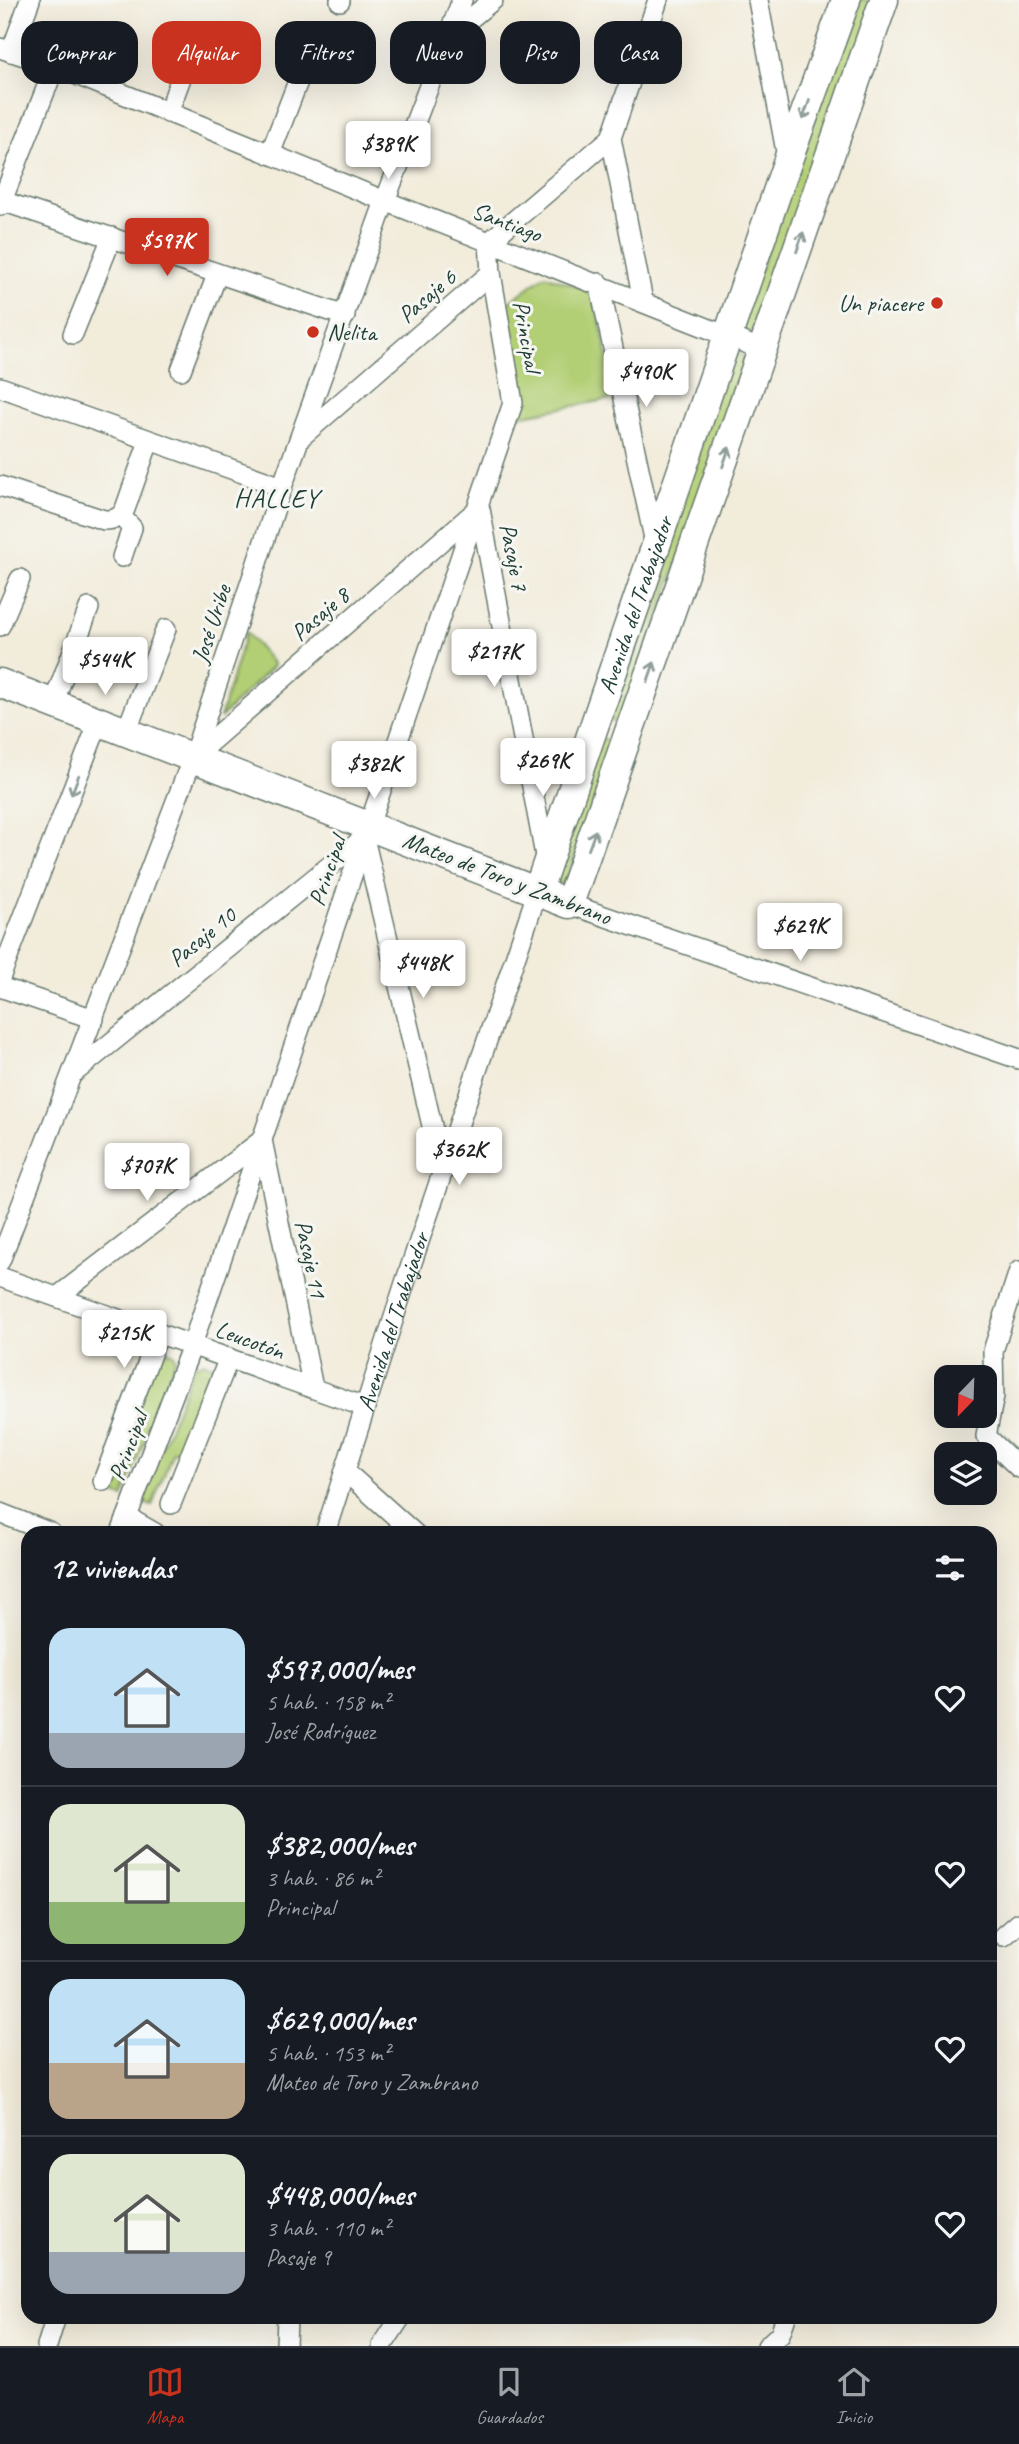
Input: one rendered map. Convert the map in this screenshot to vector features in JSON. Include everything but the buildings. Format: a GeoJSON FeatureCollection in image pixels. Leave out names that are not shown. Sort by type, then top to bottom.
{"type":"FeatureCollection","features":[{"type":"Feature","properties":{"kind":"street"},"geometry":{"type":"LineString","coordinates":[[5,50],[30,0]]}},
{"type":"Feature","properties":{"kind":"street","name":"José Uribe"},"geometry":{"type":"LineString","coordinates":[[454,21],[462,0]]}},
{"type":"Feature","properties":{"kind":"street"},"geometry":{"type":"LineString","coordinates":[[468,21],[493,0]]}},
{"type":"Feature","properties":{"kind":"street"},"geometry":{"type":"LineString","coordinates":[[643,301],[611,138],[658,0]]}},
{"type":"Feature","properties":{"kind":"street"},"geometry":{"type":"LineString","coordinates":[[758,0],[788,160]]}},
{"type":"Feature","properties":{"kind":"street","name":"Avenida del Trabajador"},"geometry":{"type":"LineString","coordinates":[[327,1526],[443,1172],[655,544],[846,0]]}},
{"type":"Feature","properties":{"kind":"street","name":"Avenida del Trabajador"},"geometry":{"type":"LineString","coordinates":[[569,904],[884,0]]}},
{"type":"Feature","properties":{"kind":"street"},"geometry":{"type":"LineString","coordinates":[[48,84],[1,203],[112,237],[217,275],[345,316]]}},
{"type":"Feature","properties":{"kind":"street","name":"Santiago"},"geometry":{"type":"LineString","coordinates":[[98,84],[384,201],[599,283],[763,350]]}},
{"type":"Feature","properties":{"kind":"street"},"geometry":{"type":"LineString","coordinates":[[168,113],[179,84]]}},
{"type":"Feature","properties":{"kind":"street"},"geometry":{"type":"LineString","coordinates":[[270,153],[297,84]]}},
{"type":"Feature","properties":{"kind":"street","name":"José Uribe"},"geometry":{"type":"LineString","coordinates":[[0,1261],[193,758],[282,487],[384,201],[430,84]]}},
{"type":"Feature","properties":{"kind":"street"},"geometry":{"type":"LineString","coordinates":[[489,242],[611,138]]}},
{"type":"Feature","properties":{"kind":"street"},"geometry":{"type":"LineString","coordinates":[[73,334],[112,237]]}},
{"type":"Feature","properties":{"kind":"street","name":"Principal"},"geometry":{"type":"LineString","coordinates":[[127,1517],[192,1345],[366,831],[480,508],[513,403],[491,273],[489,242]]}},
{"type":"Feature","properties":{"kind":"street","name":"Pasaje 6"},"geometry":{"type":"LineString","coordinates":[[300,438],[491,273]]}},
{"type":"Feature","properties":{"kind":"street"},"geometry":{"type":"LineString","coordinates":[[181,370],[217,275]]}},
{"type":"Feature","properties":{"kind":"street"},"geometry":{"type":"LineString","coordinates":[[599,283],[655,544]]}},
{"type":"Feature","properties":{"kind":"street"},"geometry":{"type":"LineString","coordinates":[[0,387],[282,487]]}},
{"type":"Feature","properties":{"kind":"street"},"geometry":{"type":"LineString","coordinates":[[121,516],[149,441]]}},
{"type":"Feature","properties":{"kind":"street"},"geometry":{"type":"LineString","coordinates":[[0,486],[104,520],[121,516]]}},
{"type":"Feature","properties":{"kind":"street","name":"Pasaje 8"},"geometry":{"type":"LineString","coordinates":[[193,758],[480,508]]}},
{"type":"Feature","properties":{"kind":"street","name":"Pasaje 7"},"geometry":{"type":"LineString","coordinates":[[480,508],[547,863]]}},
{"type":"Feature","properties":{"kind":"street"},"geometry":{"type":"LineString","coordinates":[[121,516],[132,528],[122,557]]}},
{"type":"Feature","properties":{"kind":"street"},"geometry":{"type":"LineString","coordinates":[[0,626],[20,579]]}},
{"type":"Feature","properties":{"kind":"street"},"geometry":{"type":"LineString","coordinates":[[53,704],[89,608]]}},
{"type":"Feature","properties":{"kind":"street"},"geometry":{"type":"LineString","coordinates":[[126,732],[166,629]]}},
{"type":"Feature","properties":{"kind":"street","name":"Mateo de Toro y Zambrano"},"geometry":{"type":"LineString","coordinates":[[0,683],[193,758],[366,831],[1019,1059]]}},
{"type":"Feature","properties":{"kind":"street"},"geometry":{"type":"LineString","coordinates":[[0,978],[99,721]]}},
{"type":"Feature","properties":{"kind":"street"},"geometry":{"type":"LineString","coordinates":[[596,723],[629,736]]}},
{"type":"Feature","properties":{"kind":"street"},"geometry":{"type":"LineString","coordinates":[[366,831],[443,1172]]}},
{"type":"Feature","properties":{"kind":"street","name":"Pasaje 10"},"geometry":{"type":"LineString","coordinates":[[71,1075],[366,831]]}},
{"type":"Feature","properties":{"kind":"street"},"geometry":{"type":"LineString","coordinates":[[0,987],[94,1019]]}},
{"type":"Feature","properties":{"kind":"street"},"geometry":{"type":"LineString","coordinates":[[57,1297],[262,1140]]}},
{"type":"Feature","properties":{"kind":"street","name":"Pasaje 11"},"geometry":{"type":"LineString","coordinates":[[262,1140],[313,1388]]}},
{"type":"Feature","properties":{"kind":"street"},"geometry":{"type":"LineString","coordinates":[[1019,1271],[993,1351],[994,1396],[986,1436],[1019,1468]]}},
{"type":"Feature","properties":{"kind":"street","name":"Leucotón"},"geometry":{"type":"LineString","coordinates":[[0,1277],[365,1407]]}},
{"type":"Feature","properties":{"kind":"street","name":"Principal"},"geometry":{"type":"LineString","coordinates":[[103,1481],[159,1334]]}},
{"type":"Feature","properties":{"kind":"street"},"geometry":{"type":"LineString","coordinates":[[171,1504],[229,1358]]}},
{"type":"Feature","properties":{"kind":"street"},"geometry":{"type":"LineString","coordinates":[[346,1472],[406,1526]]}},
{"type":"Feature","properties":{"kind":"street"},"geometry":{"type":"LineString","coordinates":[[0,1513],[33,1526]]}},
{"type":"Feature","properties":{"kind":"street"},"geometry":{"type":"LineString","coordinates":[[127,1517],[143,1526]]}},
{"type":"Feature","properties":{"kind":"street"},"geometry":{"type":"LineString","coordinates":[[1004,1936],[1019,1923]]}},
{"type":"Feature","properties":{"kind":"street"},"geometry":{"type":"LineString","coordinates":[[47,2346],[54,2324]]}},
{"type":"Feature","properties":{"kind":"street"},"geometry":{"type":"LineString","coordinates":[[286,2346],[288,2324]]}},
{"type":"Feature","properties":{"kind":"street"},"geometry":{"type":"LineString","coordinates":[[382,2346],[396,2324]]}},
{"type":"Feature","properties":{"kind":"green space"},"geometry":{"type":"Polygon","coordinates":[[[857,0],[876,0],[759,330],[747,333],[741,323],[857,0]]]}},
{"type":"Feature","properties":{"kind":"green space"},"geometry":{"type":"Polygon","coordinates":[[[545,275],[593,292],[617,398],[518,416],[504,306],[545,275]]]}},
{"type":"Feature","properties":{"kind":"green space"},"geometry":{"type":"Polygon","coordinates":[[[741,354],[747,366],[622,720],[613,722],[606,714],[729,357],[741,354]]]}},
{"type":"Feature","properties":{"kind":"green space"},"geometry":{"type":"Polygon","coordinates":[[[246,632],[274,665],[220,718],[246,632]]]}},
{"type":"Feature","properties":{"kind":"green space"},"geometry":{"type":"Polygon","coordinates":[[[606,739],[614,743],[566,881],[554,886],[598,740],[606,739]]]}},
{"type":"Feature","properties":{"kind":"green space"},"geometry":{"type":"Polygon","coordinates":[[[162,1349],[173,1353],[176,1358],[123,1497],[106,1491],[157,1353],[162,1349]]]}},
{"type":"Feature","properties":{"kind":"green space"},"geometry":{"type":"Polygon","coordinates":[[[204,1362],[215,1367],[182,1453],[173,1451],[152,1506],[140,1502],[194,1366],[204,1362]]]}},
{"type":"Feature","properties":{"kind":"place","name":"Un piacere"},"geometry":{"type":"Point","coordinates":[937,303]}},
{"type":"Feature","properties":{"kind":"place","name":"Nelita"},"geometry":{"type":"Point","coordinates":[313,332]}},
{"type":"Feature","properties":{"kind":"district","name":"HALLEY"},"geometry":{"type":"Point","coordinates":[277,498]}}]}
